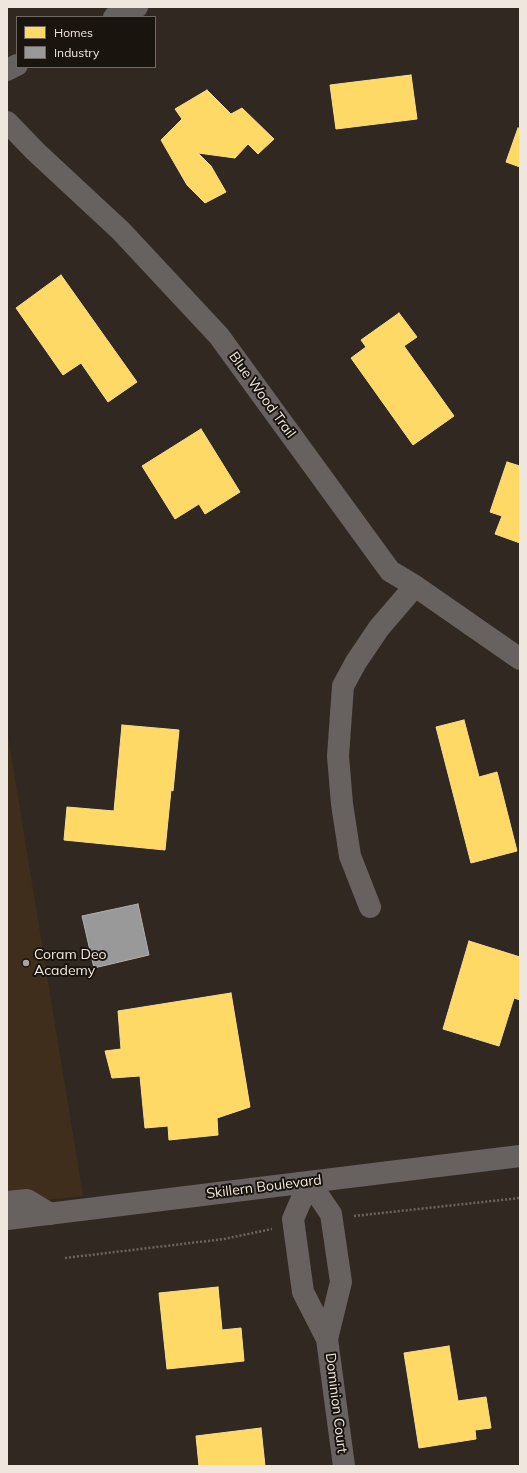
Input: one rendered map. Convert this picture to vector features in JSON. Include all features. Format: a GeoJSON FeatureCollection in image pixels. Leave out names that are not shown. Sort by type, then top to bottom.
{"type":"FeatureCollection","features":[{"type":"Feature","properties":{"kind":"street"},"geometry":{"type":"LineString","coordinates":[[116,16],[137,7]]}},
{"type":"Feature","properties":{"kind":"street"},"geometry":{"type":"LineString","coordinates":[[7,70],[16,65]]}},
{"type":"Feature","properties":{"kind":"street","name":"Blue Wood Trail"},"geometry":{"type":"LineString","coordinates":[[7,122],[34,151],[121,231],[219,336],[390,571],[415,586],[520,659]]}},
{"type":"Feature","properties":{"kind":"street"},"geometry":{"type":"LineString","coordinates":[[370,907],[350,856],[342,804],[338,756],[343,686],[356,662],[379,628],[415,586]]}},
{"type":"Feature","properties":{"kind":"street","name":"Skillern Boulevard"},"geometry":{"type":"LineString","coordinates":[[7,1219],[520,1156]]}},
{"type":"Feature","properties":{"kind":"street","name":"Dominion Court"},"geometry":{"type":"LineString","coordinates":[[309,1182],[293,1219],[303,1292],[328,1339]]}},
{"type":"Feature","properties":{"kind":"street","name":"Dominion Court"},"geometry":{"type":"LineString","coordinates":[[309,1182],[331,1214],[340,1282],[328,1339],[344,1466]]}},
{"type":"Feature","properties":{"kind":"street"},"geometry":{"type":"LineString","coordinates":[[7,1202],[27,1200],[50,1214]]}},
{"type":"Feature","properties":{"kind":"shaded area","name":"Coram Deo Academy"},"geometry":{"type":"Polygon","coordinates":[[[7,730],[83,1196],[7,1204],[7,730]]]}},
{"type":"Feature","properties":{"kind":"building: Homes"},"geometry":{"type":"Polygon","coordinates":[[[411,75],[417,119],[336,129],[330,85],[411,75]]]}},
{"type":"Feature","properties":{"kind":"building: Homes"},"geometry":{"type":"Polygon","coordinates":[[[207,90],[231,114],[242,108],[274,139],[258,154],[248,144],[235,158],[198,153],[211,166],[226,192],[205,203],[187,185],[161,140],[182,119],[175,109],[207,90]]]}},
{"type":"Feature","properties":{"kind":"building: Homes"},"geometry":{"type":"Polygon","coordinates":[[[518,128],[520,129],[520,167],[506,162],[518,128]]]}},
{"type":"Feature","properties":{"kind":"building: Homes"},"geometry":{"type":"Polygon","coordinates":[[[61,275],[137,382],[108,402],[81,363],[63,375],[16,308],[61,275]]]}},
{"type":"Feature","properties":{"kind":"building: Homes"},"geometry":{"type":"Polygon","coordinates":[[[399,313],[417,337],[404,346],[454,416],[413,445],[351,358],[366,347],[361,340],[399,313]]]}},
{"type":"Feature","properties":{"kind":"building: Homes"},"geometry":{"type":"Polygon","coordinates":[[[201,429],[240,492],[205,514],[199,504],[175,519],[142,466],[201,429]]]}},
{"type":"Feature","properties":{"kind":"building: Homes"},"geometry":{"type":"Polygon","coordinates":[[[507,462],[520,466],[520,543],[495,534],[502,516],[490,512],[507,462]]]}},
{"type":"Feature","properties":{"kind":"building: Homes"},"geometry":{"type":"Polygon","coordinates":[[[464,720],[479,777],[497,772],[517,851],[471,863],[436,727],[464,720]]]}},
{"type":"Feature","properties":{"kind":"building: Homes"},"geometry":{"type":"Polygon","coordinates":[[[122,725],[179,730],[165,850],[64,840],[67,807],[114,811],[122,725]]]}},
{"type":"Feature","properties":{"kind":"building: Homes"},"geometry":{"type":"Polygon","coordinates":[[[469,941],[520,957],[520,1000],[514,998],[499,1046],[443,1029],[469,941]]]}},
{"type":"Feature","properties":{"kind":"building: Homes"},"geometry":{"type":"Polygon","coordinates":[[[231,993],[250,1107],[217,1118],[218,1135],[169,1140],[168,1126],[145,1128],[140,1076],[112,1078],[105,1051],[121,1049],[118,1011],[231,993]]]}},
{"type":"Feature","properties":{"kind":"building: Homes"},"geometry":{"type":"Polygon","coordinates":[[[218,1287],[222,1330],[241,1328],[244,1361],[167,1369],[159,1293],[218,1287]]]}},
{"type":"Feature","properties":{"kind":"building: Homes"},"geometry":{"type":"Polygon","coordinates":[[[449,1346],[458,1401],[486,1397],[491,1428],[475,1430],[476,1439],[419,1448],[404,1353],[449,1346]]]}},
{"type":"Feature","properties":{"kind":"building: Homes"},"geometry":{"type":"Polygon","coordinates":[[[261,1428],[265,1466],[199,1466],[196,1436],[261,1428]]]}},
{"type":"Feature","properties":{"kind":"building: Industry"},"geometry":{"type":"Polygon","coordinates":[[[138,904],[149,955],[94,968],[82,916],[138,904]]]}},
{"type":"Feature","properties":{"kind":"place","name":"Coram Deo Academy"},"geometry":{"type":"Point","coordinates":[26,963]}}]}
